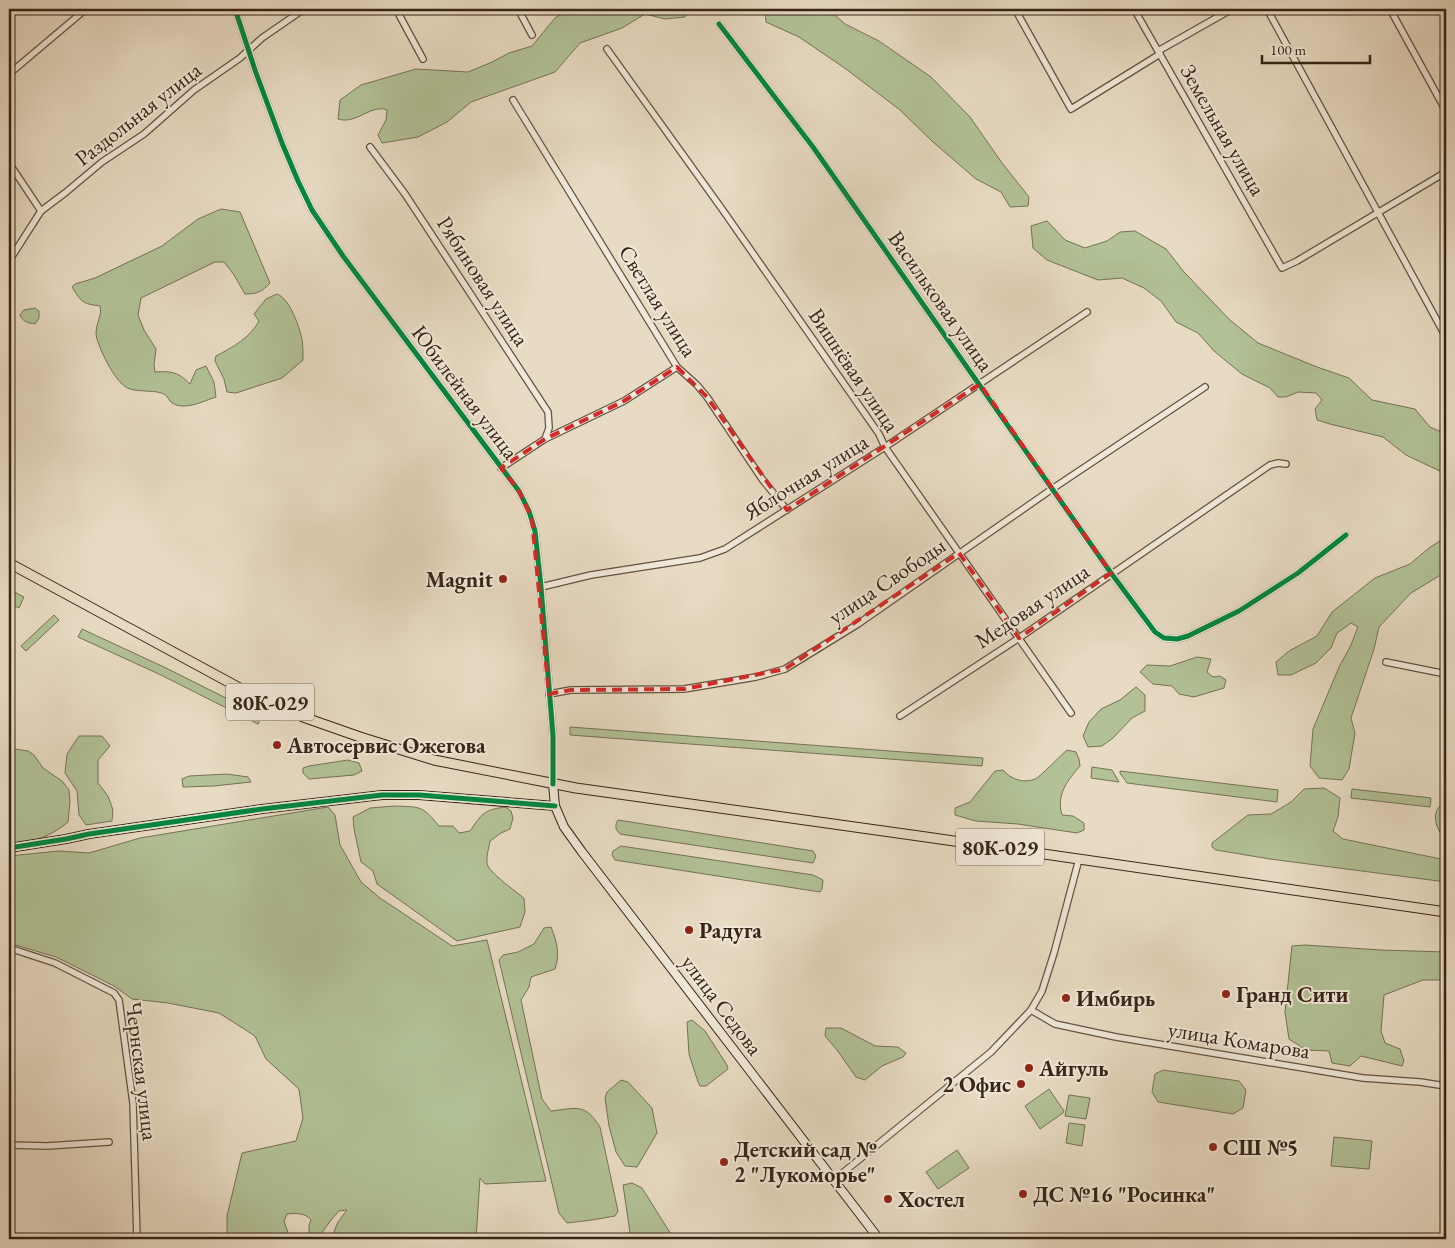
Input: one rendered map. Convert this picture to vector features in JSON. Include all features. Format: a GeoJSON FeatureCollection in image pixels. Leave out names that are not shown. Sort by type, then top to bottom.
{"type":"FeatureCollection","features":[{"type":"Feature","properties":{"kind":"main road","name":"80К-029"},"geometry":{"type":"LineString","coordinates":[[9,563],[247,692],[303,717],[434,760],[553,784],[1446,912]]}},
{"type":"Feature","properties":{"kind":"main road","name":"улица Седова"},"geometry":{"type":"LineString","coordinates":[[553,784],[555,806],[564,826],[582,852],[879,1239]]}},
{"type":"Feature","properties":{"kind":"main road"},"geometry":{"type":"LineString","coordinates":[[9,848],[89,834],[262,809],[382,795],[419,794],[555,806]]}},
{"type":"Feature","properties":{"kind":"street"},"geometry":{"type":"LineString","coordinates":[[9,74],[86,9]]}},
{"type":"Feature","properties":{"kind":"street","name":"Юбилейная улица"},"geometry":{"type":"LineString","coordinates":[[235,9],[282,144],[312,210],[343,256],[519,491],[529,511],[535,531],[541,587],[553,736],[553,784]]}},
{"type":"Feature","properties":{"kind":"street","name":"Раздольная улица"},"geometry":{"type":"LineString","coordinates":[[9,261],[41,211],[102,162],[144,134],[194,90],[240,58],[262,38],[304,9]]}},
{"type":"Feature","properties":{"kind":"street"},"geometry":{"type":"LineString","coordinates":[[396,9],[424,58]]}},
{"type":"Feature","properties":{"kind":"street"},"geometry":{"type":"LineString","coordinates":[[518,9],[532,34]]}},
{"type":"Feature","properties":{"kind":"street"},"geometry":{"type":"LineString","coordinates":[[1015,9],[1071,109],[1232,9]]}},
{"type":"Feature","properties":{"kind":"street","name":"Земельная улица"},"geometry":{"type":"LineString","coordinates":[[1134,9],[1282,268],[1379,212]]}},
{"type":"Feature","properties":{"kind":"street"},"geometry":{"type":"LineString","coordinates":[[1267,9],[1446,337]]}},
{"type":"Feature","properties":{"kind":"street"},"geometry":{"type":"LineString","coordinates":[[1390,9],[1446,111]]}},
{"type":"Feature","properties":{"kind":"street","name":"Васильковая улица"},"geometry":{"type":"LineString","coordinates":[[719,24],[813,147],[980,384],[1052,490],[1155,632],[1164,638],[1177,639],[1188,636],[1239,611],[1298,573],[1346,535]]}},
{"type":"Feature","properties":{"kind":"street","name":"Вишнёвая улица"},"geometry":{"type":"LineString","coordinates":[[607,49],[879,434],[885,447],[1070,713]]}},
{"type":"Feature","properties":{"kind":"street","name":"Светлая улица"},"geometry":{"type":"LineString","coordinates":[[513,100],[677,367],[707,397],[762,478],[787,510]]}},
{"type":"Feature","properties":{"kind":"street","name":"Рябиновая улица"},"geometry":{"type":"LineString","coordinates":[[370,147],[405,194],[548,412],[549,428],[545,439]]}},
{"type":"Feature","properties":{"kind":"street"},"geometry":{"type":"LineString","coordinates":[[9,163],[41,211]]}},
{"type":"Feature","properties":{"kind":"street"},"geometry":{"type":"LineString","coordinates":[[1379,212],[1446,172]]}},
{"type":"Feature","properties":{"kind":"street","name":"Яблочная улица"},"geometry":{"type":"LineString","coordinates":[[541,587],[591,575],[700,558],[725,549],[885,447],[1087,312]]}},
{"type":"Feature","properties":{"kind":"street"},"geometry":{"type":"LineString","coordinates":[[500,468],[545,439],[624,401],[677,367]]}},
{"type":"Feature","properties":{"kind":"street","name":"улица Свободы"},"geometry":{"type":"LineString","coordinates":[[549,694],[571,690],[684,689],[756,677],[785,669],[858,624],[959,553],[1205,387]]}},
{"type":"Feature","properties":{"kind":"street","name":"Медовая улица"},"geometry":{"type":"LineString","coordinates":[[900,716],[1019,638],[1270,465],[1286,464]]}},
{"type":"Feature","properties":{"kind":"street"},"geometry":{"type":"LineString","coordinates":[[1386,662],[1446,674]]}},
{"type":"Feature","properties":{"kind":"street"},"geometry":{"type":"LineString","coordinates":[[834,1180],[991,1052],[1031,1010],[1042,991],[1079,859]]}},
{"type":"Feature","properties":{"kind":"street","name":"Чернская улица"},"geometry":{"type":"LineString","coordinates":[[9,948],[55,963],[114,993],[119,1000],[133,1103],[137,1239]]}},
{"type":"Feature","properties":{"kind":"street","name":"улица Комарова"},"geometry":{"type":"LineString","coordinates":[[1031,1010],[1055,1024],[1116,1037],[1363,1078],[1446,1086]]}},
{"type":"Feature","properties":{"kind":"street"},"geometry":{"type":"LineString","coordinates":[[9,1145],[47,1146],[109,1142]]}},
{"type":"Feature","properties":{"kind":"highlighted area"},"geometry":{"type":"Polygon","coordinates":[[[677,367],[707,397],[787,510],[980,384],[1111,573],[1019,638],[959,553],[785,669],[684,689],[571,690],[549,694],[532,519],[519,491],[501,468],[545,439],[624,401],[677,367]]]}},
{"type":"Feature","properties":{"kind":"green space"},"geometry":{"type":"Polygon","coordinates":[[[570,9],[688,9],[685,17],[665,19],[645,14],[622,28],[580,43],[555,72],[471,102],[447,122],[418,137],[382,143],[378,135],[386,120],[387,110],[383,109],[374,110],[349,120],[338,119],[340,100],[361,85],[416,69],[468,72],[509,53],[532,46],[555,18],[570,9]]]}},
{"type":"Feature","properties":{"kind":"green space"},"geometry":{"type":"Polygon","coordinates":[[[765,9],[828,9],[845,24],[879,41],[931,77],[970,117],[1002,163],[1029,197],[1028,206],[1010,207],[1001,192],[976,179],[933,142],[900,110],[846,69],[799,37],[766,22],[765,9]]]}},
{"type":"Feature","properties":{"kind":"green space"},"geometry":{"type":"Polygon","coordinates":[[[221,209],[240,212],[270,283],[259,292],[245,294],[224,262],[215,262],[141,298],[138,315],[144,330],[156,349],[155,372],[174,373],[190,384],[196,370],[206,366],[214,382],[216,397],[183,406],[172,403],[161,393],[130,389],[114,375],[97,339],[96,330],[101,310],[100,306],[83,301],[72,287],[162,246],[198,219],[221,209]]]}},
{"type":"Feature","properties":{"kind":"green space"},"geometry":{"type":"Polygon","coordinates":[[[1047,221],[1065,240],[1085,248],[1107,241],[1120,232],[1135,231],[1166,249],[1184,272],[1230,320],[1258,343],[1349,378],[1372,400],[1415,409],[1430,427],[1446,434],[1446,474],[1406,455],[1383,437],[1317,420],[1315,409],[1322,400],[1316,393],[1298,392],[1286,397],[1278,397],[1270,388],[1242,374],[1214,351],[1198,333],[1176,322],[1161,301],[1144,288],[1122,278],[1098,280],[1047,260],[1033,248],[1031,226],[1047,221]]]}},
{"type":"Feature","properties":{"kind":"green space"},"geometry":{"type":"Polygon","coordinates":[[[277,294],[286,301],[296,320],[302,339],[303,360],[282,378],[236,393],[227,392],[224,379],[215,361],[216,356],[235,345],[251,332],[259,321],[254,314],[266,299],[277,294]]]}},
{"type":"Feature","properties":{"kind":"green space"},"geometry":{"type":"Polygon","coordinates":[[[35,308],[39,311],[39,318],[35,324],[24,321],[20,315],[24,310],[35,308]]]}},
{"type":"Feature","properties":{"kind":"green space"},"geometry":{"type":"Polygon","coordinates":[[[1446,537],[1446,570],[1444,573],[1411,593],[1379,627],[1374,649],[1351,718],[1355,733],[1349,769],[1342,780],[1319,778],[1310,766],[1313,729],[1358,627],[1351,623],[1337,633],[1331,648],[1316,663],[1291,675],[1278,675],[1276,662],[1289,651],[1317,636],[1332,612],[1375,578],[1410,564],[1446,537]]]}},
{"type":"Feature","properties":{"kind":"green space"},"geometry":{"type":"Polygon","coordinates":[[[9,589],[24,597],[19,608],[9,603],[9,589]]]}},
{"type":"Feature","properties":{"kind":"green space"},"geometry":{"type":"Polygon","coordinates":[[[54,615],[59,620],[26,651],[21,646],[54,615]]]}},
{"type":"Feature","properties":{"kind":"green space"},"geometry":{"type":"Polygon","coordinates":[[[82,629],[262,716],[258,724],[161,675],[78,637],[82,629]]]}},
{"type":"Feature","properties":{"kind":"green space"},"geometry":{"type":"Polygon","coordinates":[[[1197,657],[1211,659],[1207,672],[1213,677],[1220,676],[1226,680],[1224,688],[1194,697],[1179,694],[1172,686],[1153,684],[1140,672],[1147,665],[1170,666],[1197,657]]]}},
{"type":"Feature","properties":{"kind":"green space"},"geometry":{"type":"Polygon","coordinates":[[[1136,687],[1145,695],[1145,711],[1132,718],[1113,738],[1102,746],[1088,747],[1083,736],[1089,722],[1101,709],[1120,700],[1136,687]]]}},
{"type":"Feature","properties":{"kind":"green space"},"geometry":{"type":"Polygon","coordinates":[[[570,727],[983,758],[982,766],[570,735],[570,727]]]}},
{"type":"Feature","properties":{"kind":"green space"},"geometry":{"type":"Polygon","coordinates":[[[79,736],[102,736],[110,746],[98,760],[98,783],[108,796],[113,810],[112,821],[86,825],[79,815],[77,791],[65,773],[67,754],[79,736]]]}},
{"type":"Feature","properties":{"kind":"green space"},"geometry":{"type":"Polygon","coordinates":[[[9,744],[15,749],[28,751],[34,755],[43,768],[62,781],[69,790],[68,822],[55,831],[25,843],[9,844],[9,744]]]}},
{"type":"Feature","properties":{"kind":"green space"},"geometry":{"type":"Polygon","coordinates":[[[1067,750],[1076,752],[1080,766],[1064,789],[1060,801],[1062,815],[1073,816],[1084,823],[1084,830],[1077,833],[1018,824],[976,821],[955,815],[955,808],[970,802],[995,771],[1003,770],[1009,776],[1018,780],[1035,779],[1067,750]]]}},
{"type":"Feature","properties":{"kind":"green space"},"geometry":{"type":"Polygon","coordinates":[[[348,760],[359,763],[362,771],[354,775],[309,779],[303,773],[303,768],[309,766],[348,760]]]}},
{"type":"Feature","properties":{"kind":"green space"},"geometry":{"type":"Polygon","coordinates":[[[1092,767],[1112,770],[1119,782],[1091,778],[1092,767]]]}},
{"type":"Feature","properties":{"kind":"green space"},"geometry":{"type":"Polygon","coordinates":[[[1120,771],[1278,790],[1277,802],[1127,783],[1120,771]]]}},
{"type":"Feature","properties":{"kind":"green space"},"geometry":{"type":"Polygon","coordinates":[[[227,774],[248,777],[251,782],[183,787],[182,779],[189,776],[227,774]]]}},
{"type":"Feature","properties":{"kind":"green space"},"geometry":{"type":"Polygon","coordinates":[[[1324,788],[1340,798],[1338,817],[1333,831],[1343,839],[1446,860],[1446,882],[1270,859],[1216,850],[1212,847],[1212,843],[1248,815],[1271,814],[1291,802],[1304,789],[1324,788]]]}},
{"type":"Feature","properties":{"kind":"green space"},"geometry":{"type":"Polygon","coordinates":[[[1352,789],[1431,798],[1430,807],[1351,798],[1352,789]]]}},
{"type":"Feature","properties":{"kind":"green space"},"geometry":{"type":"Polygon","coordinates":[[[1446,802],[1446,839],[1437,825],[1436,814],[1437,809],[1446,802]]]}},
{"type":"Feature","properties":{"kind":"green space"},"geometry":{"type":"Polygon","coordinates":[[[394,806],[420,809],[428,814],[439,826],[453,826],[459,833],[470,831],[487,811],[505,807],[511,811],[513,818],[510,829],[490,841],[487,860],[488,866],[494,874],[524,898],[525,912],[520,927],[457,941],[377,884],[373,871],[361,862],[353,817],[370,808],[394,806]]]}},
{"type":"Feature","properties":{"kind":"green space"},"geometry":{"type":"Polygon","coordinates":[[[328,807],[335,815],[340,845],[361,882],[380,898],[452,946],[487,940],[546,1181],[485,1184],[480,1178],[476,1239],[331,1239],[338,1222],[347,1210],[339,1211],[318,1238],[309,1238],[311,1220],[309,1218],[304,1215],[287,1214],[284,1221],[290,1239],[227,1239],[227,1216],[242,1153],[296,1141],[303,1118],[299,1089],[266,1059],[255,1036],[219,1013],[168,1003],[132,999],[114,986],[56,957],[9,943],[9,856],[59,851],[89,853],[140,838],[328,807]]]}},
{"type":"Feature","properties":{"kind":"green space"},"geometry":{"type":"Polygon","coordinates":[[[618,820],[813,851],[816,856],[813,863],[620,834],[616,829],[618,820]]]}},
{"type":"Feature","properties":{"kind":"green space"},"geometry":{"type":"Polygon","coordinates":[[[621,846],[813,875],[823,880],[822,889],[820,892],[615,860],[612,855],[613,851],[621,846]]]}},
{"type":"Feature","properties":{"kind":"green space"},"geometry":{"type":"Polygon","coordinates":[[[551,927],[557,948],[555,969],[531,977],[529,987],[521,1000],[542,1099],[551,1111],[580,1109],[595,1119],[600,1127],[618,1211],[615,1216],[567,1223],[559,1213],[499,960],[503,955],[518,952],[534,944],[544,928],[551,927]]]}},
{"type":"Feature","properties":{"kind":"green space"},"geometry":{"type":"Polygon","coordinates":[[[1305,945],[1446,952],[1446,980],[1423,980],[1384,995],[1381,1031],[1385,1043],[1400,1049],[1404,1061],[1402,1066],[1361,1056],[1350,1066],[1332,1063],[1329,1051],[1306,1050],[1289,1039],[1285,1012],[1292,946],[1305,945]]]}},
{"type":"Feature","properties":{"kind":"green space"},"geometry":{"type":"Polygon","coordinates":[[[692,1020],[705,1031],[728,1069],[706,1086],[700,1086],[689,1054],[687,1022],[692,1020]]]}},
{"type":"Feature","properties":{"kind":"green space"},"geometry":{"type":"Polygon","coordinates":[[[826,1028],[841,1028],[875,1046],[898,1047],[906,1053],[903,1057],[882,1066],[865,1080],[856,1077],[825,1036],[826,1028]]]}},
{"type":"Feature","properties":{"kind":"green space"},"geometry":{"type":"Polygon","coordinates":[[[1163,1070],[1239,1081],[1246,1090],[1243,1108],[1233,1114],[1158,1102],[1152,1092],[1155,1074],[1163,1070]]]}},
{"type":"Feature","properties":{"kind":"green space"},"geometry":{"type":"Polygon","coordinates":[[[621,1080],[628,1082],[652,1108],[657,1133],[637,1167],[625,1166],[616,1152],[609,1126],[605,1098],[607,1092],[621,1080]]]}},
{"type":"Feature","properties":{"kind":"green space"},"geometry":{"type":"Polygon","coordinates":[[[1049,1089],[1064,1111],[1040,1129],[1025,1106],[1049,1089]]]}},
{"type":"Feature","properties":{"kind":"green space"},"geometry":{"type":"Polygon","coordinates":[[[1069,1095],[1090,1098],[1086,1119],[1065,1116],[1069,1095]]]}},
{"type":"Feature","properties":{"kind":"green space"},"geometry":{"type":"Polygon","coordinates":[[[1069,1123],[1085,1125],[1082,1146],[1066,1143],[1069,1123]]]}},
{"type":"Feature","properties":{"kind":"green space"},"geometry":{"type":"Polygon","coordinates":[[[1334,1137],[1372,1141],[1369,1169],[1331,1166],[1334,1137]]]}},
{"type":"Feature","properties":{"kind":"green space"},"geometry":{"type":"Polygon","coordinates":[[[957,1150],[969,1168],[938,1189],[926,1172],[957,1150]]]}},
{"type":"Feature","properties":{"kind":"green space"},"geometry":{"type":"Polygon","coordinates":[[[632,1183],[642,1188],[674,1239],[631,1239],[623,1185],[632,1183]]]}},
{"type":"Feature","properties":{"kind":"cycle path"},"geometry":{"type":"LineString","coordinates":[[235,9],[282,143],[312,210],[343,256],[519,491],[529,511],[535,531],[541,587],[553,736],[553,784]]}},
{"type":"Feature","properties":{"kind":"cycle path"},"geometry":{"type":"LineString","coordinates":[[719,24],[813,147],[1111,573],[1155,632],[1164,638],[1177,639],[1188,636],[1239,611],[1298,573],[1346,535]]}},
{"type":"Feature","properties":{"kind":"cycle path"},"geometry":{"type":"LineString","coordinates":[[9,848],[89,834],[262,809],[382,795],[419,795],[555,806]]}},
{"type":"Feature","properties":{"kind":"place","name":"Magnit"},"geometry":{"type":"Point","coordinates":[503,579]}},
{"type":"Feature","properties":{"kind":"place","name":"Автосервис Ожегова"},"geometry":{"type":"Point","coordinates":[277,745]}},
{"type":"Feature","properties":{"kind":"place","name":"Радуга"},"geometry":{"type":"Point","coordinates":[689,930]}},
{"type":"Feature","properties":{"kind":"place","name":"Гранд Сити"},"geometry":{"type":"Point","coordinates":[1226,994]}},
{"type":"Feature","properties":{"kind":"place","name":"Имбирь"},"geometry":{"type":"Point","coordinates":[1066,998]}},
{"type":"Feature","properties":{"kind":"place","name":"Айгуль"},"geometry":{"type":"Point","coordinates":[1029,1068]}},
{"type":"Feature","properties":{"kind":"place","name":"2 Офис"},"geometry":{"type":"Point","coordinates":[1021,1084]}},
{"type":"Feature","properties":{"kind":"place","name":"СШ №5"},"geometry":{"type":"Point","coordinates":[1213,1147]}},
{"type":"Feature","properties":{"kind":"place","name":"Детский сад № 2 \"Лукоморье\""},"geometry":{"type":"Point","coordinates":[724,1162]}},
{"type":"Feature","properties":{"kind":"place","name":"ДС №16 \"Росинка\""},"geometry":{"type":"Point","coordinates":[1023,1194]}},
{"type":"Feature","properties":{"kind":"place","name":"Хостел"},"geometry":{"type":"Point","coordinates":[888,1199]}}]}
